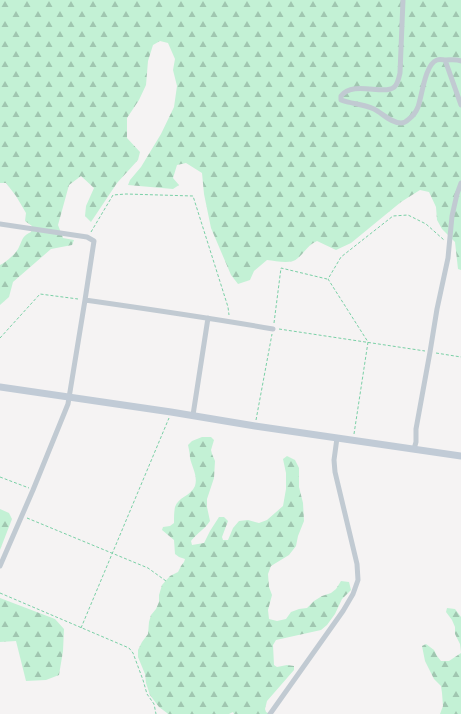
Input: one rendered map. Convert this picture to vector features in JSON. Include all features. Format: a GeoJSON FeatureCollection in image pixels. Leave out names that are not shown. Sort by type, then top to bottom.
{"type":"FeatureCollection","features":[{"type":"Feature","properties":{"kind":"street"},"geometry":{"type":"LineString","coordinates":[[403,0],[400,73],[397,84],[393,89],[385,90],[360,88],[349,90],[344,92],[341,96],[341,100],[361,104],[374,109],[393,121],[401,123],[407,121],[414,114],[433,62],[438,59],[461,61]]}},
{"type":"Feature","properties":{"kind":"street"},"geometry":{"type":"LineString","coordinates":[[445,60],[461,105]]}},
{"type":"Feature","properties":{"kind":"street"},"geometry":{"type":"LineString","coordinates":[[414,449],[416,442],[416,429],[437,309],[448,258],[448,244],[452,216],[461,183]]}},
{"type":"Feature","properties":{"kind":"street"},"geometry":{"type":"LineString","coordinates":[[0,224],[87,237],[94,241],[68,404],[0,566]]}},
{"type":"Feature","properties":{"kind":"street"},"geometry":{"type":"LineString","coordinates":[[85,300],[273,328]]}},
{"type":"Feature","properties":{"kind":"street"},"geometry":{"type":"LineString","coordinates":[[193,416],[208,318]]}},
{"type":"Feature","properties":{"kind":"street"},"geometry":{"type":"LineString","coordinates":[[0,387],[461,456]]}},
{"type":"Feature","properties":{"kind":"street"},"geometry":{"type":"LineString","coordinates":[[270,714],[342,611],[353,594],[358,580],[357,564],[335,472],[334,460],[337,438]]}},
{"type":"Feature","properties":{"kind":"path"},"geometry":{"type":"LineString","coordinates":[[87,237],[113,195],[193,196],[228,307],[230,321]]}},
{"type":"Feature","properties":{"kind":"path"},"geometry":{"type":"LineString","coordinates":[[328,279],[341,257],[393,216],[408,215],[426,224],[448,244]]}},
{"type":"Feature","properties":{"kind":"path"},"geometry":{"type":"LineString","coordinates":[[255,426],[273,328],[281,268],[328,279],[368,342],[353,440]]}},
{"type":"Feature","properties":{"kind":"path"},"geometry":{"type":"LineString","coordinates":[[0,338],[40,294],[85,300]]}},
{"type":"Feature","properties":{"kind":"path"},"geometry":{"type":"LineString","coordinates":[[273,328],[461,357]]}},
{"type":"Feature","properties":{"kind":"path"},"geometry":{"type":"LineString","coordinates":[[81,628],[171,412]]}},
{"type":"Feature","properties":{"kind":"path"},"geometry":{"type":"LineString","coordinates":[[0,477],[33,490]]}},
{"type":"Feature","properties":{"kind":"path"},"geometry":{"type":"LineString","coordinates":[[21,516],[148,568],[166,581]]}},
{"type":"Feature","properties":{"kind":"path"},"geometry":{"type":"LineString","coordinates":[[0,593],[129,648],[133,653],[144,680],[147,694],[154,704],[156,714]]}},
{"type":"Feature","properties":{"kind":"green space"},"geometry":{"type":"Polygon","coordinates":[[[0,0],[461,0],[461,270],[458,269],[455,242],[442,229],[437,220],[436,207],[429,192],[420,190],[401,202],[351,243],[336,250],[317,241],[311,244],[295,260],[284,262],[267,260],[254,271],[250,280],[238,284],[231,275],[211,228],[204,194],[202,173],[186,163],[177,165],[173,178],[179,185],[173,189],[128,185],[161,134],[174,107],[177,86],[173,70],[175,59],[168,43],[160,41],[153,45],[148,61],[146,85],[139,100],[127,118],[127,138],[140,152],[138,160],[117,183],[91,222],[85,216],[86,206],[94,188],[81,176],[69,185],[58,225],[63,238],[74,240],[72,245],[51,249],[13,282],[9,297],[0,305],[0,265],[16,252],[24,236],[31,232],[32,226],[25,221],[26,213],[16,196],[6,183],[0,183],[0,0]]]}},
{"type":"Feature","properties":{"kind":"green space"},"geometry":{"type":"Polygon","coordinates":[[[202,437],[211,437],[214,440],[211,450],[215,461],[214,478],[207,499],[210,521],[191,541],[192,545],[204,543],[219,517],[224,517],[228,521],[222,537],[223,540],[228,540],[233,528],[239,521],[248,520],[259,523],[267,520],[283,506],[286,489],[286,473],[283,459],[287,456],[295,460],[299,468],[299,487],[303,503],[304,521],[296,546],[289,555],[271,566],[268,574],[269,587],[272,595],[268,610],[269,619],[277,621],[286,619],[291,612],[307,608],[322,596],[331,593],[336,589],[341,581],[349,582],[351,590],[342,599],[335,614],[327,625],[321,630],[276,640],[273,645],[274,665],[277,667],[287,665],[294,666],[294,670],[267,701],[265,709],[266,712],[270,714],[234,714],[233,712],[229,714],[168,714],[159,707],[150,695],[145,674],[138,657],[138,650],[148,634],[151,615],[159,602],[159,595],[162,585],[170,576],[178,572],[185,559],[175,554],[174,540],[162,530],[163,527],[170,526],[174,523],[175,507],[179,501],[191,492],[195,486],[195,475],[188,445],[192,441],[202,437]]]}},
{"type":"Feature","properties":{"kind":"green space"},"geometry":{"type":"Polygon","coordinates":[[[0,509],[9,513],[12,519],[0,550],[0,509]]]}},
{"type":"Feature","properties":{"kind":"green space"},"geometry":{"type":"Polygon","coordinates":[[[0,598],[55,619],[64,629],[63,651],[59,675],[46,680],[26,681],[16,641],[0,642],[0,598]]]}},
{"type":"Feature","properties":{"kind":"green space"},"geometry":{"type":"Polygon","coordinates":[[[447,608],[455,609],[461,617],[461,652],[460,644],[455,634],[455,627],[446,612],[447,608]]]}},
{"type":"Feature","properties":{"kind":"green space"},"geometry":{"type":"Polygon","coordinates":[[[426,644],[434,650],[441,661],[449,661],[461,653],[461,714],[440,714],[443,706],[441,686],[434,679],[425,661],[422,646],[426,644]]]}}]}
